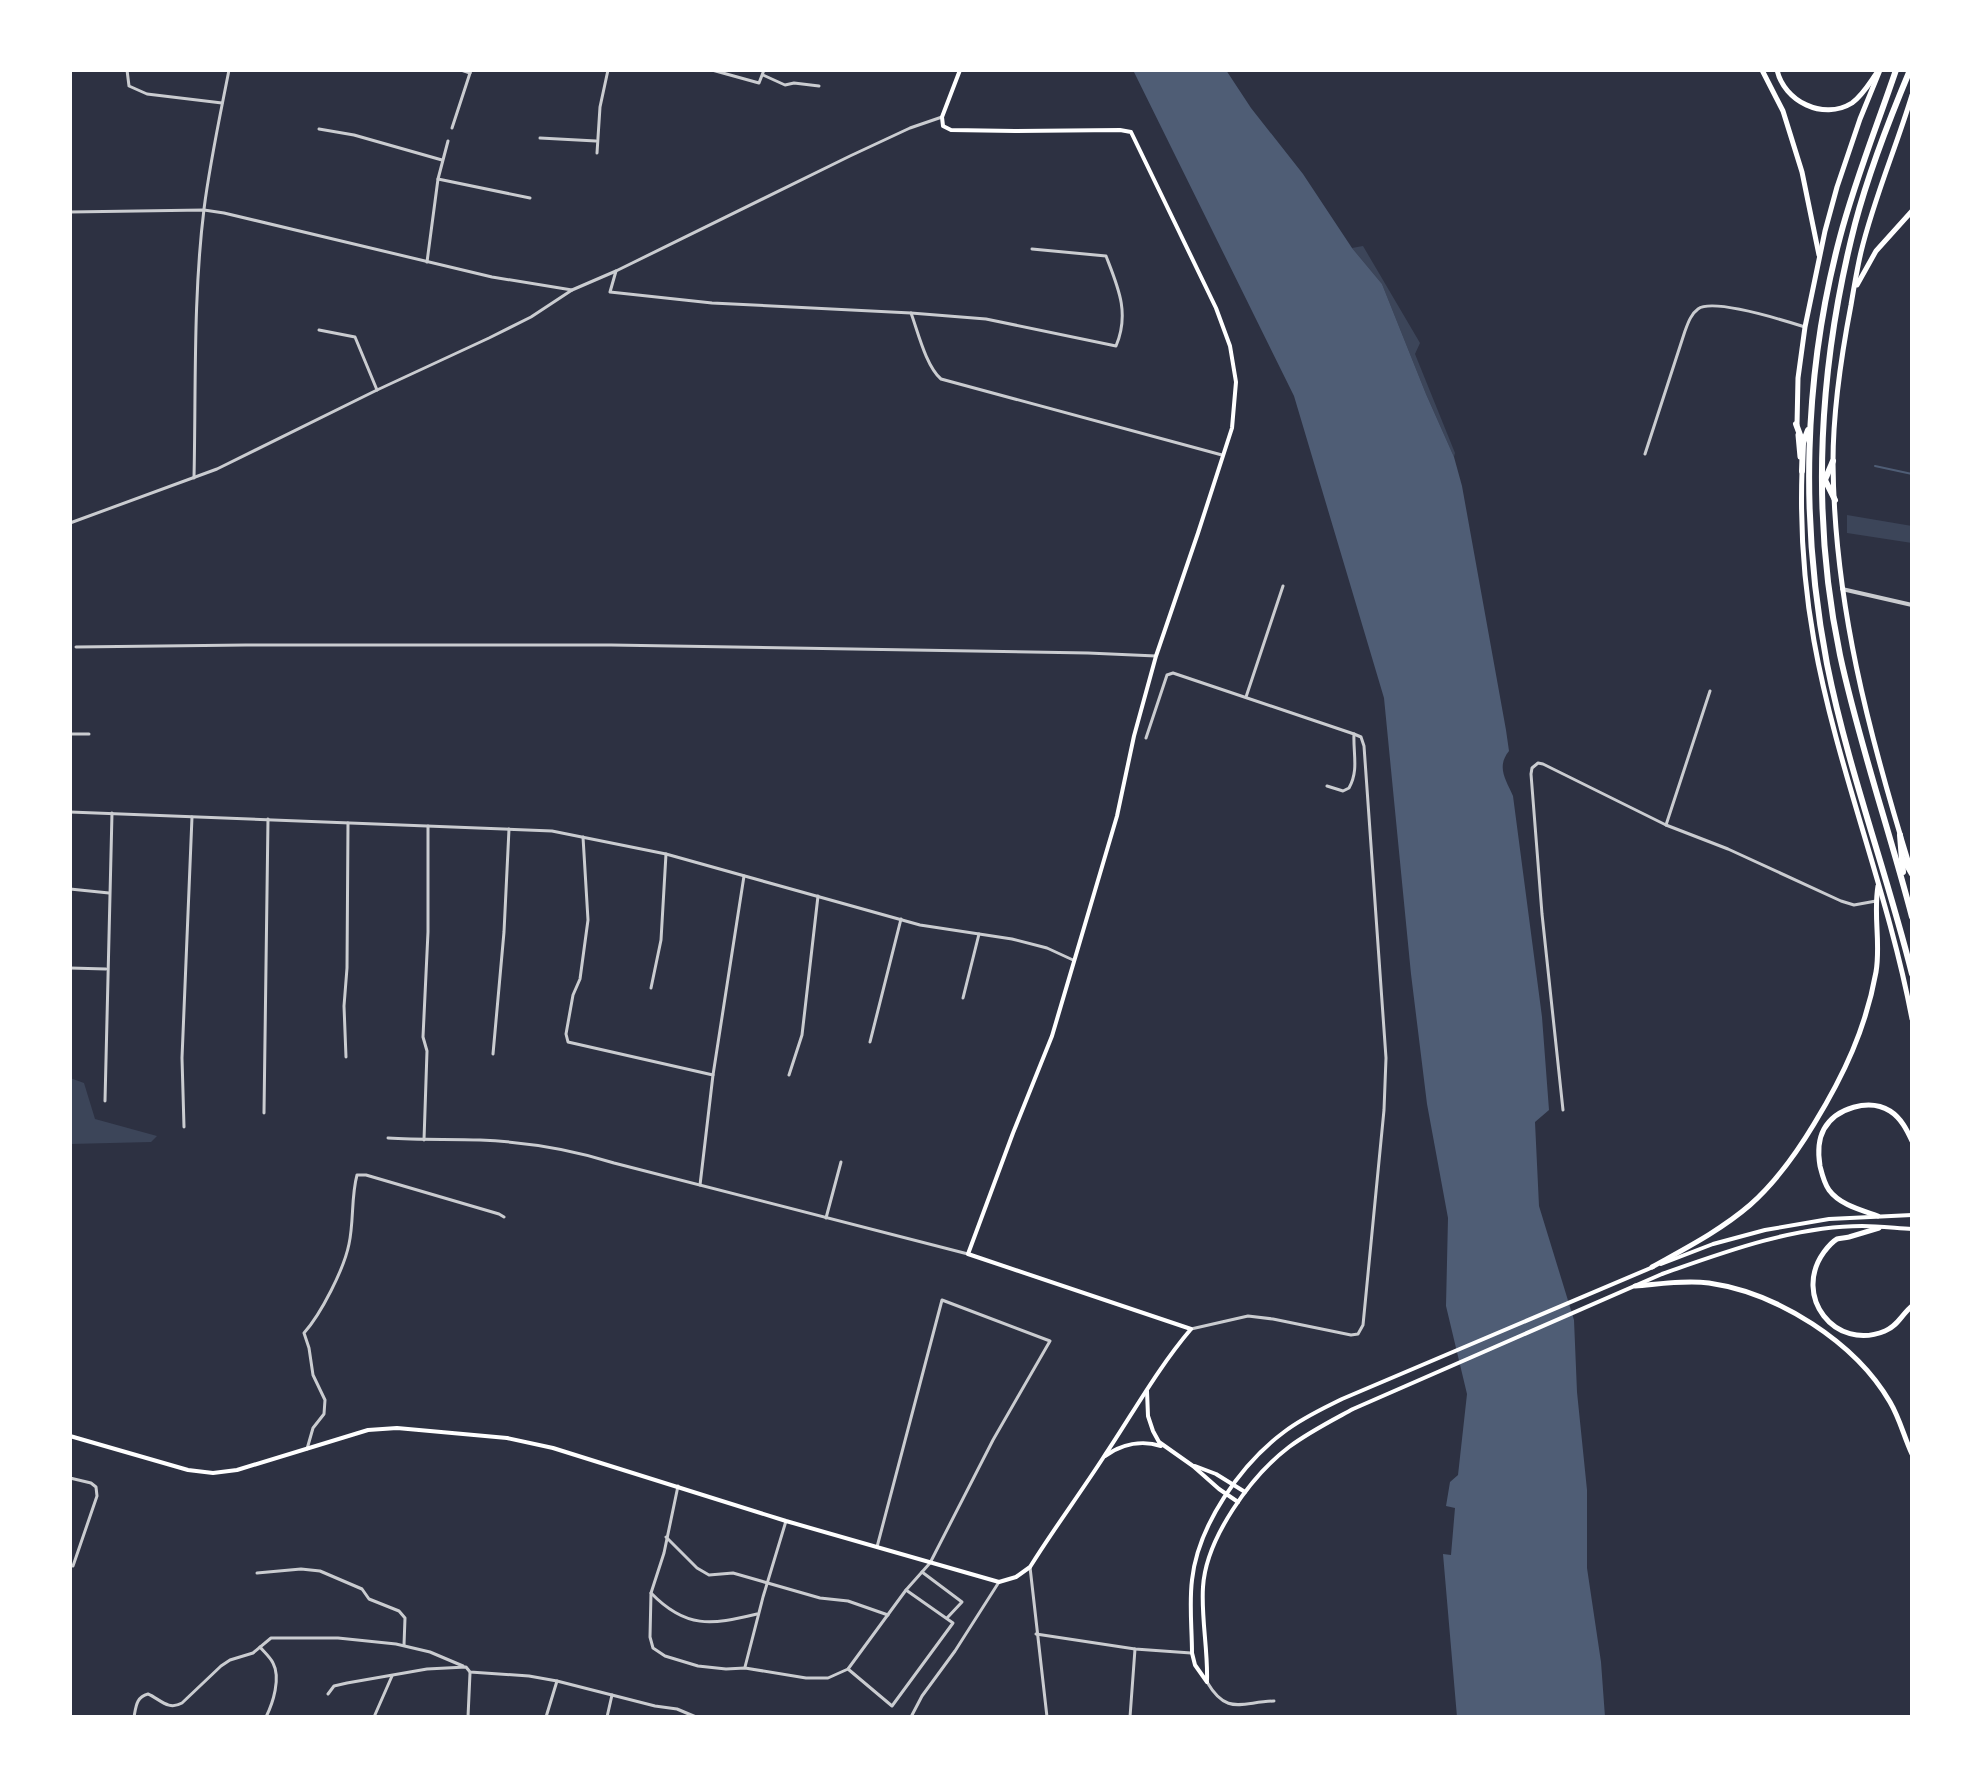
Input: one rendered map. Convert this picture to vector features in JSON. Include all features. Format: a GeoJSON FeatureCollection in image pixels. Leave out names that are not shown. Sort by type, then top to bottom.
{"type":"FeatureCollection","features":[{"type":"Feature","properties":{"kind":"highway"},"geometry":{"type":"LineString","coordinates":[[1807,472],[1813,374],[1840,238],[1896,70]]}},
{"type":"Feature","properties":{"kind":"highway"},"geometry":{"type":"LineString","coordinates":[[1910,70],[1872,167],[1855,224],[1840,296],[1825,385],[1822,497],[1828,584],[1841,656],[1912,917]]}},
{"type":"Feature","properties":{"kind":"highway"},"geometry":{"type":"LineString","coordinates":[[1803,443],[1811,423]]}},
{"type":"Feature","properties":{"kind":"highway"},"geometry":{"type":"LineString","coordinates":[[1796,424],[1803,443],[1807,472],[1815,590],[1828,667],[1839,718],[1912,974]]}},
{"type":"Feature","properties":{"kind":"highway"},"geometry":{"type":"LineString","coordinates":[[1824,479],[1833,461]]}},
{"type":"Feature","properties":{"kind":"highway"},"geometry":{"type":"LineString","coordinates":[[1807,472],[1822,466]]}},
{"type":"Feature","properties":{"kind":"highway"},"geometry":{"type":"LineString","coordinates":[[1822,466],[1822,497]]}},
{"type":"Feature","properties":{"kind":"highway"},"geometry":{"type":"LineString","coordinates":[[1824,479],[1835,500]]}},
{"type":"Feature","properties":{"kind":"highway"},"geometry":{"type":"LineString","coordinates":[[1900,835],[1903,884]]}},
{"type":"Feature","properties":{"kind":"highway"},"geometry":{"type":"LineString","coordinates":[[1891,842],[1912,873]]}},
{"type":"Feature","properties":{"kind":"main road"},"geometry":{"type":"LineString","coordinates":[[70,1436],[188,1470],[213,1473],[237,1470],[357,1432],[381,1429],[487,1435],[553,1448],[786,1521],[999,1582],[1016,1577],[1030,1567],[1148,1386],[1191,1329],[968,1254],[1052,1036],[1117,816],[1134,736],[1156,656],[1232,428],[1236,382],[1230,346],[1216,308],[1131,132],[945,128],[942,117],[960,70]]}},
{"type":"Feature","properties":{"kind":"main road"},"geometry":{"type":"LineString","coordinates":[[1762,70],[1783,111],[1802,172],[1819,259]]}},
{"type":"Feature","properties":{"kind":"main road"},"geometry":{"type":"LineString","coordinates":[[1777,70],[1786,92],[1801,104],[1826,110],[1850,104],[1863,93],[1880,70]]}},
{"type":"Feature","properties":{"kind":"main road"},"geometry":{"type":"LineString","coordinates":[[1880,70],[1837,187],[1819,259],[1805,327],[1796,424],[1807,472],[1801,532],[1814,641],[1841,756],[1897,947],[1912,1019]]}},
{"type":"Feature","properties":{"kind":"main road"},"geometry":{"type":"LineString","coordinates":[[1912,95],[1869,220],[1857,269],[1837,386],[1833,461],[1837,544],[1856,671],[1912,873]]}},
{"type":"Feature","properties":{"kind":"main road"},"geometry":{"type":"LineString","coordinates":[[1852,301],[1858,282],[1876,251],[1912,211]]}},
{"type":"Feature","properties":{"kind":"main road"},"geometry":{"type":"LineString","coordinates":[[1652,1267],[1705,1237],[1751,1204],[1795,1156],[1828,1101],[1851,1055],[1871,997],[1879,939],[1878,885]]}},
{"type":"Feature","properties":{"kind":"main road"},"geometry":{"type":"LineString","coordinates":[[1878,1216],[1852,1207],[1829,1191],[1819,1160],[1819,1145],[1824,1130],[1833,1118],[1846,1110],[1863,1106],[1880,1107],[1892,1112],[1912,1141]]}},
{"type":"Feature","properties":{"kind":"main road"},"geometry":{"type":"LineString","coordinates":[[1207,1682],[1195,1665],[1192,1653],[1192,1579],[1205,1536],[1227,1494],[1261,1451],[1309,1415],[1622,1279],[1713,1244],[1765,1230],[1829,1219],[1912,1215]]}},
{"type":"Feature","properties":{"kind":"main road"},"geometry":{"type":"LineString","coordinates":[[1207,1682],[1203,1586],[1215,1545],[1245,1492],[1286,1449],[1305,1436],[1353,1409],[1704,1258],[1797,1234],[1845,1227],[1912,1229]]}},
{"type":"Feature","properties":{"kind":"main road"},"geometry":{"type":"LineString","coordinates":[[1879,1228],[1837,1239],[1827,1248],[1818,1260],[1813,1276],[1815,1302],[1831,1324],[1858,1336],[1893,1327],[1912,1306]]}},
{"type":"Feature","properties":{"kind":"main road"},"geometry":{"type":"LineString","coordinates":[[1635,1286],[1689,1282],[1729,1287],[1768,1300],[1803,1318],[1866,1369],[1890,1403],[1912,1454]]}},
{"type":"Feature","properties":{"kind":"main road"},"geometry":{"type":"LineString","coordinates":[[1148,1386],[1148,1416],[1156,1437],[1238,1502]]}},
{"type":"Feature","properties":{"kind":"main road"},"geometry":{"type":"LineString","coordinates":[[1103,1457],[1129,1445],[1149,1443],[1165,1447]]}},
{"type":"Feature","properties":{"kind":"main road"},"geometry":{"type":"LineString","coordinates":[[1193,1466],[1216,1474],[1245,1492]]}},
{"type":"Feature","properties":{"kind":"street"},"geometry":{"type":"LineString","coordinates":[[127,70],[129,86],[147,94],[222,103]]}},
{"type":"Feature","properties":{"kind":"street"},"geometry":{"type":"LineString","coordinates":[[194,478],[198,277],[204,210],[229,70]]}},
{"type":"Feature","properties":{"kind":"street"},"geometry":{"type":"LineString","coordinates":[[452,128],[470,71],[461,70]]}},
{"type":"Feature","properties":{"kind":"street"},"geometry":{"type":"LineString","coordinates":[[597,153],[600,107],[608,70]]}},
{"type":"Feature","properties":{"kind":"street"},"geometry":{"type":"LineString","coordinates":[[712,70],[758,83],[763,72],[785,85],[819,86]]}},
{"type":"Feature","properties":{"kind":"street"},"geometry":{"type":"LineString","coordinates":[[70,523],[217,469],[531,317],[572,290],[850,156],[942,117]]}},
{"type":"Feature","properties":{"kind":"street"},"geometry":{"type":"LineString","coordinates":[[319,129],[354,135],[442,160]]}},
{"type":"Feature","properties":{"kind":"street"},"geometry":{"type":"LineString","coordinates":[[540,138],[598,141]]}},
{"type":"Feature","properties":{"kind":"street"},"geometry":{"type":"LineString","coordinates":[[427,262],[438,179],[448,141]]}},
{"type":"Feature","properties":{"kind":"street"},"geometry":{"type":"LineString","coordinates":[[438,179],[530,198]]}},
{"type":"Feature","properties":{"kind":"street"},"geometry":{"type":"LineString","coordinates":[[70,212],[204,210],[492,277],[572,290]]}},
{"type":"Feature","properties":{"kind":"street"},"geometry":{"type":"LineString","coordinates":[[616,271],[610,292],[712,303],[986,319],[1116,346],[1123,308],[1106,256],[1032,249]]}},
{"type":"Feature","properties":{"kind":"street"},"geometry":{"type":"LineString","coordinates":[[1645,454],[1685,331],[1696,310],[1709,305],[1772,316],[1805,327]]}},
{"type":"Feature","properties":{"kind":"street"},"geometry":{"type":"LineString","coordinates":[[911,313],[930,364],[941,379],[1223,455]]}},
{"type":"Feature","properties":{"kind":"street"},"geometry":{"type":"LineString","coordinates":[[319,330],[355,337],[377,390]]}},
{"type":"Feature","properties":{"kind":"street"},"geometry":{"type":"LineString","coordinates":[[1246,697],[1283,586]]}},
{"type":"Feature","properties":{"kind":"street"},"geometry":{"type":"LineString","coordinates":[[1842,589],[1912,605]]}},
{"type":"Feature","properties":{"kind":"street"},"geometry":{"type":"LineString","coordinates":[[76,647],[611,645],[1156,656]]}},
{"type":"Feature","properties":{"kind":"street"},"geometry":{"type":"LineString","coordinates":[[1146,738],[1167,675],[1173,673],[1354,734],[1361,737],[1364,746],[1386,1058],[1384,1110],[1363,1325],[1358,1334],[1351,1335],[1248,1316],[1191,1329]]}},
{"type":"Feature","properties":{"kind":"street"},"geometry":{"type":"LineString","coordinates":[[1666,825],[1710,691]]}},
{"type":"Feature","properties":{"kind":"street"},"geometry":{"type":"LineString","coordinates":[[70,734],[89,734]]}},
{"type":"Feature","properties":{"kind":"street"},"geometry":{"type":"LineString","coordinates":[[1327,786],[1343,791],[1353,781],[1354,734]]}},
{"type":"Feature","properties":{"kind":"street"},"geometry":{"type":"LineString","coordinates":[[1563,1110],[1542,914],[1532,768],[1538,763],[1666,825],[1728,849],[1841,901],[1854,905],[1876,901]]}},
{"type":"Feature","properties":{"kind":"street"},"geometry":{"type":"LineString","coordinates":[[70,812],[552,831],[666,854],[920,925],[1012,939],[1047,948],[1074,961]]}},
{"type":"Feature","properties":{"kind":"street"},"geometry":{"type":"LineString","coordinates":[[105,1101],[112,813]]}},
{"type":"Feature","properties":{"kind":"street"},"geometry":{"type":"LineString","coordinates":[[184,1127],[182,1058],[192,817]]}},
{"type":"Feature","properties":{"kind":"street"},"geometry":{"type":"LineString","coordinates":[[264,1113],[268,819]]}},
{"type":"Feature","properties":{"kind":"street"},"geometry":{"type":"LineString","coordinates":[[346,1057],[344,1006],[348,823]]}},
{"type":"Feature","properties":{"kind":"street"},"geometry":{"type":"LineString","coordinates":[[424,1140],[428,826]]}},
{"type":"Feature","properties":{"kind":"street"},"geometry":{"type":"LineString","coordinates":[[493,1054],[509,829]]}},
{"type":"Feature","properties":{"kind":"street"},"geometry":{"type":"LineString","coordinates":[[583,837],[588,920],[580,979],[573,995],[566,1034],[569,1044],[713,1075]]}},
{"type":"Feature","properties":{"kind":"street"},"geometry":{"type":"LineString","coordinates":[[651,988],[661,940],[666,854]]}},
{"type":"Feature","properties":{"kind":"street"},"geometry":{"type":"LineString","coordinates":[[700,1185],[713,1075],[744,876]]}},
{"type":"Feature","properties":{"kind":"street"},"geometry":{"type":"LineString","coordinates":[[70,889],[109,893]]}},
{"type":"Feature","properties":{"kind":"street"},"geometry":{"type":"LineString","coordinates":[[789,1075],[802,1035],[818,896]]}},
{"type":"Feature","properties":{"kind":"street"},"geometry":{"type":"LineString","coordinates":[[870,1042],[901,919]]}},
{"type":"Feature","properties":{"kind":"street"},"geometry":{"type":"LineString","coordinates":[[963,998],[979,934]]}},
{"type":"Feature","properties":{"kind":"street"},"geometry":{"type":"LineString","coordinates":[[70,968],[108,969]]}},
{"type":"Feature","properties":{"kind":"street"},"geometry":{"type":"LineString","coordinates":[[388,1138],[482,1140],[584,1153],[968,1254]]}},
{"type":"Feature","properties":{"kind":"street"},"geometry":{"type":"LineString","coordinates":[[826,1218],[841,1162]]}},
{"type":"Feature","properties":{"kind":"street"},"geometry":{"type":"LineString","coordinates":[[307,1449],[313,1428],[324,1414],[325,1400],[313,1375],[304,1333],[324,1303],[349,1244],[357,1175],[381,1179],[504,1217]]}},
{"type":"Feature","properties":{"kind":"street"},"geometry":{"type":"LineString","coordinates":[[678,1486],[664,1553],[651,1593],[650,1642],[657,1652],[698,1666],[828,1678],[848,1669],[906,1590],[930,1563],[993,1440],[1050,1341],[942,1300],[877,1547]]}},
{"type":"Feature","properties":{"kind":"street"},"geometry":{"type":"LineString","coordinates":[[70,1478],[96,1487],[97,1496],[73,1566]]}},
{"type":"Feature","properties":{"kind":"street"},"geometry":{"type":"LineString","coordinates":[[745,1668],[786,1521]]}},
{"type":"Feature","properties":{"kind":"street"},"geometry":{"type":"LineString","coordinates":[[666,1537],[697,1568],[709,1575],[733,1573],[820,1598],[848,1601],[888,1615]]}},
{"type":"Feature","properties":{"kind":"street"},"geometry":{"type":"LineString","coordinates":[[1030,1567],[1047,1717]]}},
{"type":"Feature","properties":{"kind":"street"},"geometry":{"type":"LineString","coordinates":[[257,1573],[310,1569],[362,1589],[369,1599],[403,1614],[404,1645]]}},
{"type":"Feature","properties":{"kind":"street"},"geometry":{"type":"LineString","coordinates":[[922,1572],[962,1602],[947,1618]]}},
{"type":"Feature","properties":{"kind":"street"},"geometry":{"type":"LineString","coordinates":[[911,1717],[999,1582]]}},
{"type":"Feature","properties":{"kind":"street"},"geometry":{"type":"LineString","coordinates":[[848,1669],[892,1706],[953,1623],[906,1590]]}},
{"type":"Feature","properties":{"kind":"street"},"geometry":{"type":"LineString","coordinates":[[651,1593],[665,1607],[696,1622],[727,1620],[758,1613]]}},
{"type":"Feature","properties":{"kind":"street"},"geometry":{"type":"LineString","coordinates":[[1036,1634],[1135,1649],[1192,1653]]}},
{"type":"Feature","properties":{"kind":"street"},"geometry":{"type":"LineString","coordinates":[[134,1717],[136,1704],[143,1696],[148,1694],[166,1705],[177,1706],[230,1660],[253,1653],[271,1638],[281,1637],[338,1638],[404,1645],[466,1667],[470,1672],[468,1717]]}},
{"type":"Feature","properties":{"kind":"street"},"geometry":{"type":"LineString","coordinates":[[260,1647],[275,1670],[273,1698],[266,1717]]}},
{"type":"Feature","properties":{"kind":"street"},"geometry":{"type":"LineString","coordinates":[[1130,1717],[1135,1649]]}},
{"type":"Feature","properties":{"kind":"street"},"geometry":{"type":"LineString","coordinates":[[328,1694],[334,1686],[427,1669],[466,1667]]}},
{"type":"Feature","properties":{"kind":"street"},"geometry":{"type":"LineString","coordinates":[[470,1672],[557,1681],[677,1709],[696,1717]]}},
{"type":"Feature","properties":{"kind":"street"},"geometry":{"type":"LineString","coordinates":[[374,1717],[392,1676]]}},
{"type":"Feature","properties":{"kind":"street"},"geometry":{"type":"LineString","coordinates":[[546,1717],[557,1681]]}},
{"type":"Feature","properties":{"kind":"street"},"geometry":{"type":"LineString","coordinates":[[1207,1682],[1216,1697],[1229,1704],[1274,1701]]}},
{"type":"Feature","properties":{"kind":"street"},"geometry":{"type":"LineString","coordinates":[[607,1717],[612,1695]]}},
{"type":"Feature","properties":{"kind":"shaded area"},"geometry":{"type":"Polygon","coordinates":[[[1133,70],[1226,70],[1251,108],[1303,174],[1352,248],[1382,284],[1454,457],[1462,486],[1506,730],[1509,751],[1503,768],[1513,796],[1542,1017],[1549,1110],[1535,1122],[1539,1206],[1574,1320],[1577,1392],[1587,1490],[1587,1568],[1601,1662],[1605,1717],[1457,1717],[1443,1554],[1451,1555],[1455,1508],[1446,1506],[1450,1482],[1458,1475],[1467,1394],[1446,1306],[1448,1218],[1427,1104],[1411,974],[1384,698],[1294,396],[1133,70]]]}},
{"type":"Feature","properties":{"kind":"shaded area"},"geometry":{"type":"Polygon","coordinates":[[[1363,246],[1420,343],[1415,354],[1454,457],[1382,284],[1352,248],[1363,246]]]}},
{"type":"Feature","properties":{"kind":"shaded area"},"geometry":{"type":"Polygon","coordinates":[[[1847,515],[1912,526],[1912,543],[1847,533],[1847,515]]]}},
{"type":"Feature","properties":{"kind":"shaded area"},"geometry":{"type":"Polygon","coordinates":[[[70,1078],[84,1083],[95,1119],[157,1136],[151,1142],[70,1144],[70,1078]]]}},
{"type":"Feature","properties":{"kind":"waterway"},"geometry":{"type":"LineString","coordinates":[[1875,466],[1912,474]]}}]}
